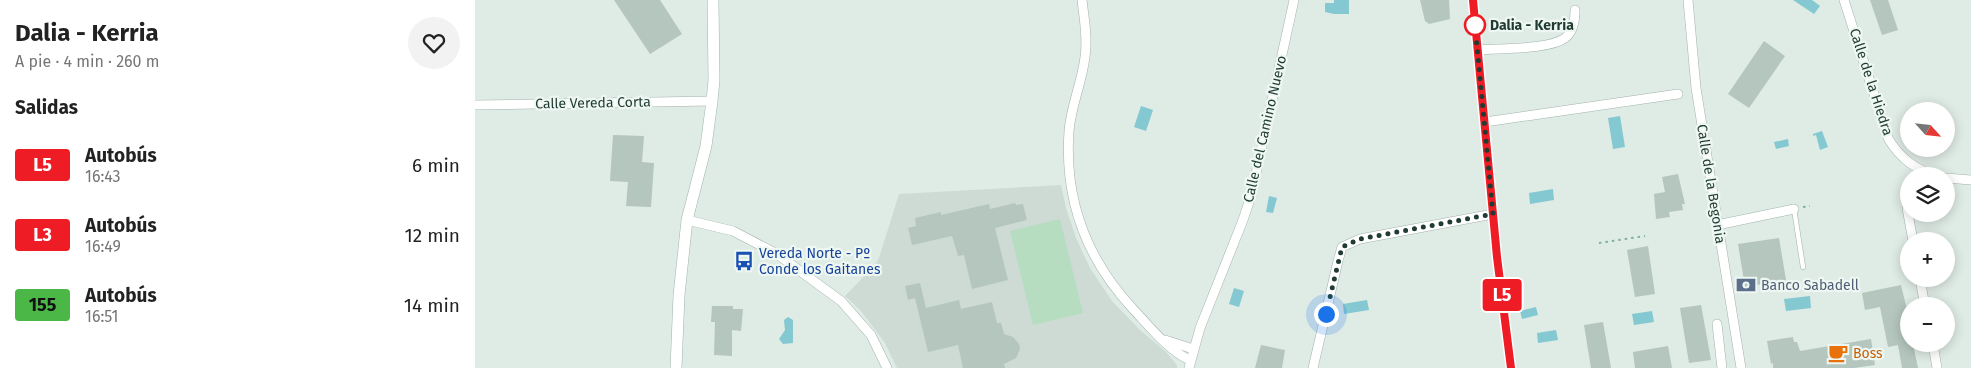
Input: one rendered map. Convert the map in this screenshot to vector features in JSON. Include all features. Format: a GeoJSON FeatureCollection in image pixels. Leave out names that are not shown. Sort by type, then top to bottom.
{"type":"FeatureCollection","features":[{"type":"Feature","properties":{"kind":"street"},"geometry":{"type":"LineString","coordinates":[[675,368],[679,295],[687,220],[706,146],[712,101],[714,80],[713,0]]}},
{"type":"Feature","properties":{"kind":"street"},"geometry":{"type":"LineString","coordinates":[[1082,0],[1085,55],[1069,130],[1069,165],[1073,202],[1088,246],[1117,292],[1175,352],[1190,364]]}},
{"type":"Feature","properties":{"kind":"street","name":"Calle del Camino Nuevo"},"geometry":{"type":"LineString","coordinates":[[1190,364],[1193,349],[1251,196],[1294,0]]}},
{"type":"Feature","properties":{"kind":"street"},"geometry":{"type":"LineString","coordinates":[[1473,0],[1493,214],[1511,368]]}},
{"type":"Feature","properties":{"kind":"street","name":"Calle de la Begonia"},"geometry":{"type":"LineString","coordinates":[[1688,0],[1696,88],[1741,368]]}},
{"type":"Feature","properties":{"kind":"street","name":"Calle de la Hiedra"},"geometry":{"type":"LineString","coordinates":[[1844,0],[1887,138],[1893,147],[1914,167]]}},
{"type":"Feature","properties":{"kind":"street"},"geometry":{"type":"LineString","coordinates":[[1478,50],[1530,47],[1557,43],[1566,38],[1571,32],[1575,10]]}},
{"type":"Feature","properties":{"kind":"street"},"geometry":{"type":"LineString","coordinates":[[1485,122],[1678,94]]}},
{"type":"Feature","properties":{"kind":"street","name":"Calle Vereda Corta"},"geometry":{"type":"LineString","coordinates":[[475,105],[712,101]]}},
{"type":"Feature","properties":{"kind":"street"},"geometry":{"type":"LineString","coordinates":[[1955,179],[1971,180]]}},
{"type":"Feature","properties":{"kind":"street"},"geometry":{"type":"LineString","coordinates":[[1717,225],[1794,210]]}},
{"type":"Feature","properties":{"kind":"street"},"geometry":{"type":"LineString","coordinates":[[1313,368],[1342,247],[1360,239],[1493,214]]}},
{"type":"Feature","properties":{"kind":"street"},"geometry":{"type":"LineString","coordinates":[[687,220],[733,231],[777,254],[841,301],[871,335],[887,368]]}},
{"type":"Feature","properties":{"kind":"street"},"geometry":{"type":"LineString","coordinates":[[1717,324],[1722,368]]}},
{"type":"Feature","properties":{"kind":"street"},"geometry":{"type":"LineString","coordinates":[[1164,340],[1193,349]]}},
{"type":"Feature","properties":{"kind":"street"},"geometry":{"type":"LineString","coordinates":[[1934,352],[1937,368]]}},
{"type":"Feature","properties":{"kind":"lane"},"geometry":{"type":"LineString","coordinates":[[1794,210],[1803,267]]}},
{"type":"Feature","properties":{"kind":"path"},"geometry":{"type":"LineString","coordinates":[[1599,243],[1645,236]]}},
{"type":"Feature","properties":{"kind":"shaded area"},"geometry":{"type":"Polygon","coordinates":[[[1061,185],[1076,238],[1090,268],[1112,301],[1139,329],[1166,352],[1177,365],[1177,368],[897,368],[885,343],[861,311],[845,296],[874,266],[879,258],[899,194],[1061,185]]]}},
{"type":"Feature","properties":{"kind":"green space"},"geometry":{"type":"Polygon","coordinates":[[[1060,219],[1083,313],[1033,325],[1010,231],[1060,219]]]}},
{"type":"Feature","properties":{"kind":"water"},"geometry":{"type":"Polygon","coordinates":[[[1334,0],[1349,0],[1349,14],[1325,12],[1325,3],[1334,3],[1334,0]]]}},
{"type":"Feature","properties":{"kind":"water"},"geometry":{"type":"Polygon","coordinates":[[[1793,0],[1812,0],[1820,6],[1814,14],[1793,0]]]}},
{"type":"Feature","properties":{"kind":"water"},"geometry":{"type":"Polygon","coordinates":[[[1141,106],[1153,110],[1146,131],[1134,127],[1141,106]]]}},
{"type":"Feature","properties":{"kind":"water"},"geometry":{"type":"Polygon","coordinates":[[[1620,116],[1625,147],[1613,149],[1608,118],[1620,116]]]}},
{"type":"Feature","properties":{"kind":"water"},"geometry":{"type":"Polygon","coordinates":[[[1822,131],[1828,147],[1820,150],[1816,135],[1813,136],[1813,134],[1822,131]]]}},
{"type":"Feature","properties":{"kind":"water"},"geometry":{"type":"Polygon","coordinates":[[[1788,139],[1789,146],[1776,149],[1774,142],[1788,139]]]}},
{"type":"Feature","properties":{"kind":"water"},"geometry":{"type":"Polygon","coordinates":[[[1553,189],[1554,200],[1530,204],[1529,193],[1553,189]]]}},
{"type":"Feature","properties":{"kind":"water"},"geometry":{"type":"Polygon","coordinates":[[[1269,196],[1277,198],[1273,213],[1266,212],[1269,196]]]}},
{"type":"Feature","properties":{"kind":"water"},"geometry":{"type":"Polygon","coordinates":[[[1234,288],[1244,291],[1239,307],[1229,304],[1234,288]]]}},
{"type":"Feature","properties":{"kind":"water"},"geometry":{"type":"Polygon","coordinates":[[[1810,296],[1811,308],[1786,311],[1784,299],[1810,296]]]}},
{"type":"Feature","properties":{"kind":"water"},"geometry":{"type":"Polygon","coordinates":[[[1367,300],[1369,310],[1344,314],[1343,304],[1367,300]]]}},
{"type":"Feature","properties":{"kind":"water"},"geometry":{"type":"Polygon","coordinates":[[[1536,307],[1538,315],[1522,319],[1520,311],[1536,307]]]}},
{"type":"Feature","properties":{"kind":"water"},"geometry":{"type":"Polygon","coordinates":[[[1652,311],[1654,322],[1634,325],[1632,314],[1652,311]]]}},
{"type":"Feature","properties":{"kind":"water"},"geometry":{"type":"Polygon","coordinates":[[[788,317],[793,320],[793,343],[783,344],[779,339],[785,330],[784,320],[788,317]]]}},
{"type":"Feature","properties":{"kind":"water"},"geometry":{"type":"Polygon","coordinates":[[[1556,330],[1558,340],[1538,343],[1537,333],[1556,330]]]}},
{"type":"Feature","properties":{"kind":"building"},"geometry":{"type":"Polygon","coordinates":[[[614,0],[660,0],[682,34],[650,54],[614,0]]]}},
{"type":"Feature","properties":{"kind":"building"},"geometry":{"type":"Polygon","coordinates":[[[1420,0],[1449,0],[1450,19],[1429,24],[1425,21],[1420,0]]]}},
{"type":"Feature","properties":{"kind":"building"},"geometry":{"type":"Polygon","coordinates":[[[1870,0],[1888,0],[1898,30],[1882,35],[1870,0]]]}},
{"type":"Feature","properties":{"kind":"building"},"geometry":{"type":"Polygon","coordinates":[[[1764,41],[1785,56],[1749,108],[1728,94],[1764,41]]]}},
{"type":"Feature","properties":{"kind":"building"},"geometry":{"type":"Polygon","coordinates":[[[613,135],[644,136],[642,162],[654,163],[651,207],[626,206],[628,182],[610,181],[613,135]]]}},
{"type":"Feature","properties":{"kind":"building"},"geometry":{"type":"Polygon","coordinates":[[[1678,174],[1685,204],[1682,204],[1683,210],[1669,212],[1670,217],[1656,219],[1654,194],[1665,192],[1662,177],[1678,174]]]}},
{"type":"Feature","properties":{"kind":"building"},"geometry":{"type":"Polygon","coordinates":[[[1015,203],[1016,205],[1023,204],[1027,220],[995,228],[1008,280],[972,289],[964,255],[958,256],[952,236],[912,245],[908,228],[916,226],[915,218],[941,212],[941,215],[989,204],[990,209],[1015,203]]]}},
{"type":"Feature","properties":{"kind":"building"},"geometry":{"type":"Polygon","coordinates":[[[1779,238],[1786,280],[1745,287],[1738,244],[1779,238]]]}},
{"type":"Feature","properties":{"kind":"building"},"geometry":{"type":"Polygon","coordinates":[[[1648,246],[1655,294],[1635,297],[1627,250],[1648,246]]]}},
{"type":"Feature","properties":{"kind":"building"},"geometry":{"type":"Polygon","coordinates":[[[920,283],[926,308],[959,300],[961,309],[992,302],[997,323],[1001,323],[1004,334],[1013,337],[1019,344],[1020,349],[1016,358],[1004,364],[1005,368],[963,368],[958,345],[928,352],[915,298],[908,300],[905,286],[920,283]]]}},
{"type":"Feature","properties":{"kind":"building"},"geometry":{"type":"Polygon","coordinates":[[[1900,285],[1901,287],[1904,297],[1900,297],[1900,352],[1915,352],[1918,368],[1902,368],[1898,345],[1888,347],[1880,307],[1865,310],[1862,293],[1900,285]]]}},
{"type":"Feature","properties":{"kind":"building"},"geometry":{"type":"Polygon","coordinates":[[[1701,305],[1711,360],[1689,363],[1680,308],[1701,305]]]}},
{"type":"Feature","properties":{"kind":"building"},"geometry":{"type":"Polygon","coordinates":[[[712,306],[733,306],[733,309],[743,309],[741,331],[732,330],[732,356],[714,355],[715,322],[711,322],[712,306]]]}},
{"type":"Feature","properties":{"kind":"building"},"geometry":{"type":"Polygon","coordinates":[[[1603,322],[1611,368],[1591,368],[1584,325],[1603,322]]]}},
{"type":"Feature","properties":{"kind":"building","name":"Boss"},"geometry":{"type":"Polygon","coordinates":[[[1793,337],[1800,351],[1871,339],[1875,365],[1854,368],[1773,368],[1767,341],[1793,337]]]}},
{"type":"Feature","properties":{"kind":"building"},"geometry":{"type":"Polygon","coordinates":[[[1261,345],[1285,350],[1282,368],[1255,368],[1261,345]]]}},
{"type":"Feature","properties":{"kind":"building"},"geometry":{"type":"Polygon","coordinates":[[[1668,346],[1672,368],[1635,368],[1633,352],[1668,346]]]}},
{"type":"Feature","properties":{"kind":"bus line","name":"L5"},"geometry":{"type":"LineString","coordinates":[[1473,0],[1497,257],[1511,368]]}},
{"type":"Feature","properties":{"kind":"place","name":"Dalia - Kerria"},"geometry":{"type":"Point","coordinates":[1475,25]}},
{"type":"Feature","properties":{"kind":"place","name":"Vereda Norte - Pº Conde los Gaitanes"},"geometry":{"type":"Point","coordinates":[744,261]}},
{"type":"Feature","properties":{"kind":"place","name":"Banco Sabadell"},"geometry":{"type":"Point","coordinates":[1746,285]}},
{"type":"Feature","properties":{"kind":"place","name":"Boss"},"geometry":{"type":"Point","coordinates":[1838,353]}},
{"type":"Feature","properties":{"kind":"route"},"geometry":{"type":"LineString","coordinates":[[1326,314],[1342,247],[1360,239],[1493,214],[1475,25]]}}]}
